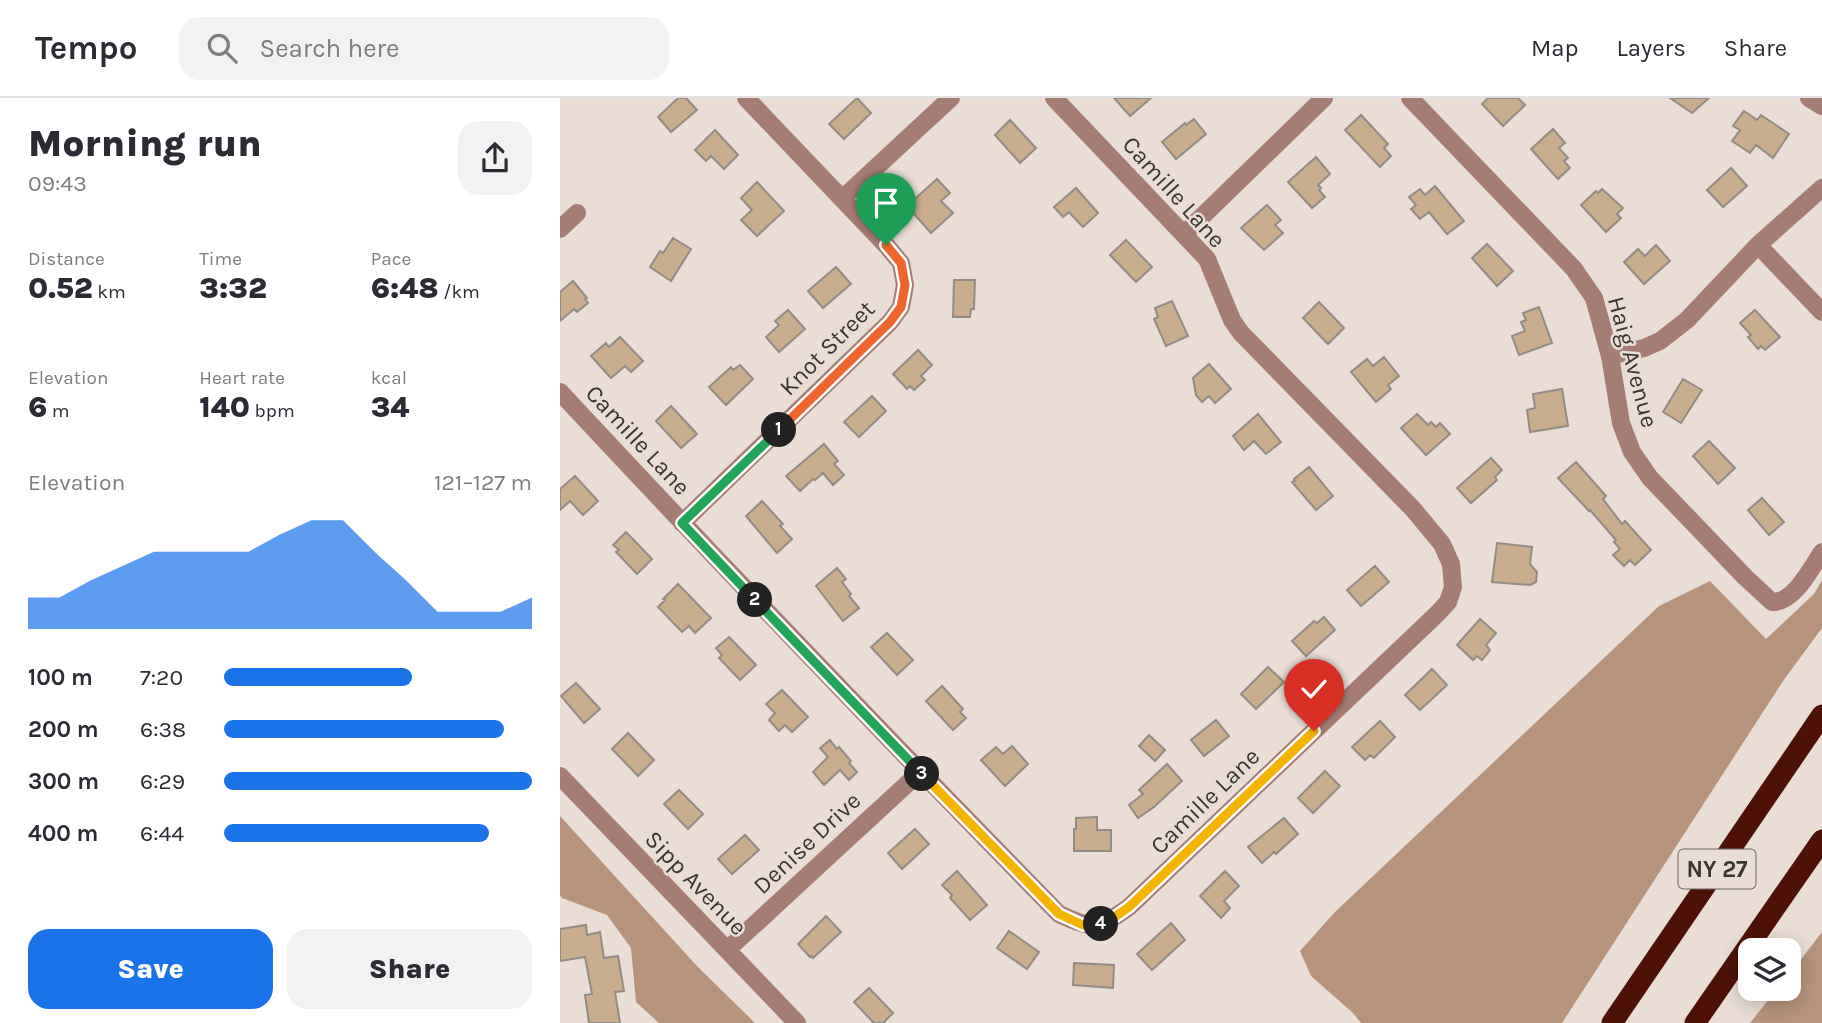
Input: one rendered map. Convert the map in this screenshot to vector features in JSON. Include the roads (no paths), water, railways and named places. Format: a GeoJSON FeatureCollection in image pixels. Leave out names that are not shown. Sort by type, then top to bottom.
{"type":"FeatureCollection","features":[{"type":"Feature","properties":{"kind":"highway","name":"NY 27"},"geometry":{"type":"LineString","coordinates":[[1612,1023],[1822,715]]}},
{"type":"Feature","properties":{"kind":"highway","name":"NY 27"},"geometry":{"type":"LineString","coordinates":[[1752,938],[1822,840]]}},
{"type":"Feature","properties":{"kind":"highway"},"geometry":{"type":"LineString","coordinates":[[1754,938],[1822,862]]}},
{"type":"Feature","properties":{"kind":"highway","name":"NY 27"},"geometry":{"type":"LineString","coordinates":[[1695,1023],[1738,959]]}},
{"type":"Feature","properties":{"kind":"street","name":"Knot Street"},"geometry":{"type":"LineString","coordinates":[[682,523],[890,322],[901,307],[905,285],[901,263],[886,245],[746,98]]}},
{"type":"Feature","properties":{"kind":"street"},"geometry":{"type":"LineString","coordinates":[[842,199],[951,98]]}},
{"type":"Feature","properties":{"kind":"street","name":"Camille Lane"},"geometry":{"type":"LineString","coordinates":[[560,392],[920,772],[1059,914],[1083,925],[1106,923],[1129,907],[1448,602],[1453,587],[1451,564],[1442,544],[1413,509],[1241,333],[1232,320],[1207,259],[1054,98]]}},
{"type":"Feature","properties":{"kind":"street"},"geometry":{"type":"LineString","coordinates":[[1184,234],[1324,98]]}},
{"type":"Feature","properties":{"kind":"street","name":"Haig Avenue"},"geometry":{"type":"LineString","coordinates":[[1410,98],[1574,269],[1594,298],[1611,356],[1621,423],[1632,452],[1650,478],[1772,602],[1780,603],[1790,597],[1822,552]]}},
{"type":"Feature","properties":{"kind":"street"},"geometry":{"type":"LineString","coordinates":[[1810,98],[1822,106]]}},
{"type":"Feature","properties":{"kind":"street"},"geometry":{"type":"LineString","coordinates":[[1611,356],[1660,341],[1688,320],[1758,245],[1822,188]]}},
{"type":"Feature","properties":{"kind":"street"},"geometry":{"type":"LineString","coordinates":[[560,229],[577,214]]}},
{"type":"Feature","properties":{"kind":"street"},"geometry":{"type":"LineString","coordinates":[[1758,245],[1822,312]]}},
{"type":"Feature","properties":{"kind":"street","name":"Denise Drive"},"geometry":{"type":"LineString","coordinates":[[727,950],[920,772]]}},
{"type":"Feature","properties":{"kind":"street","name":"Sipp Avenue"},"geometry":{"type":"LineString","coordinates":[[560,776],[797,1023]]}}]}
